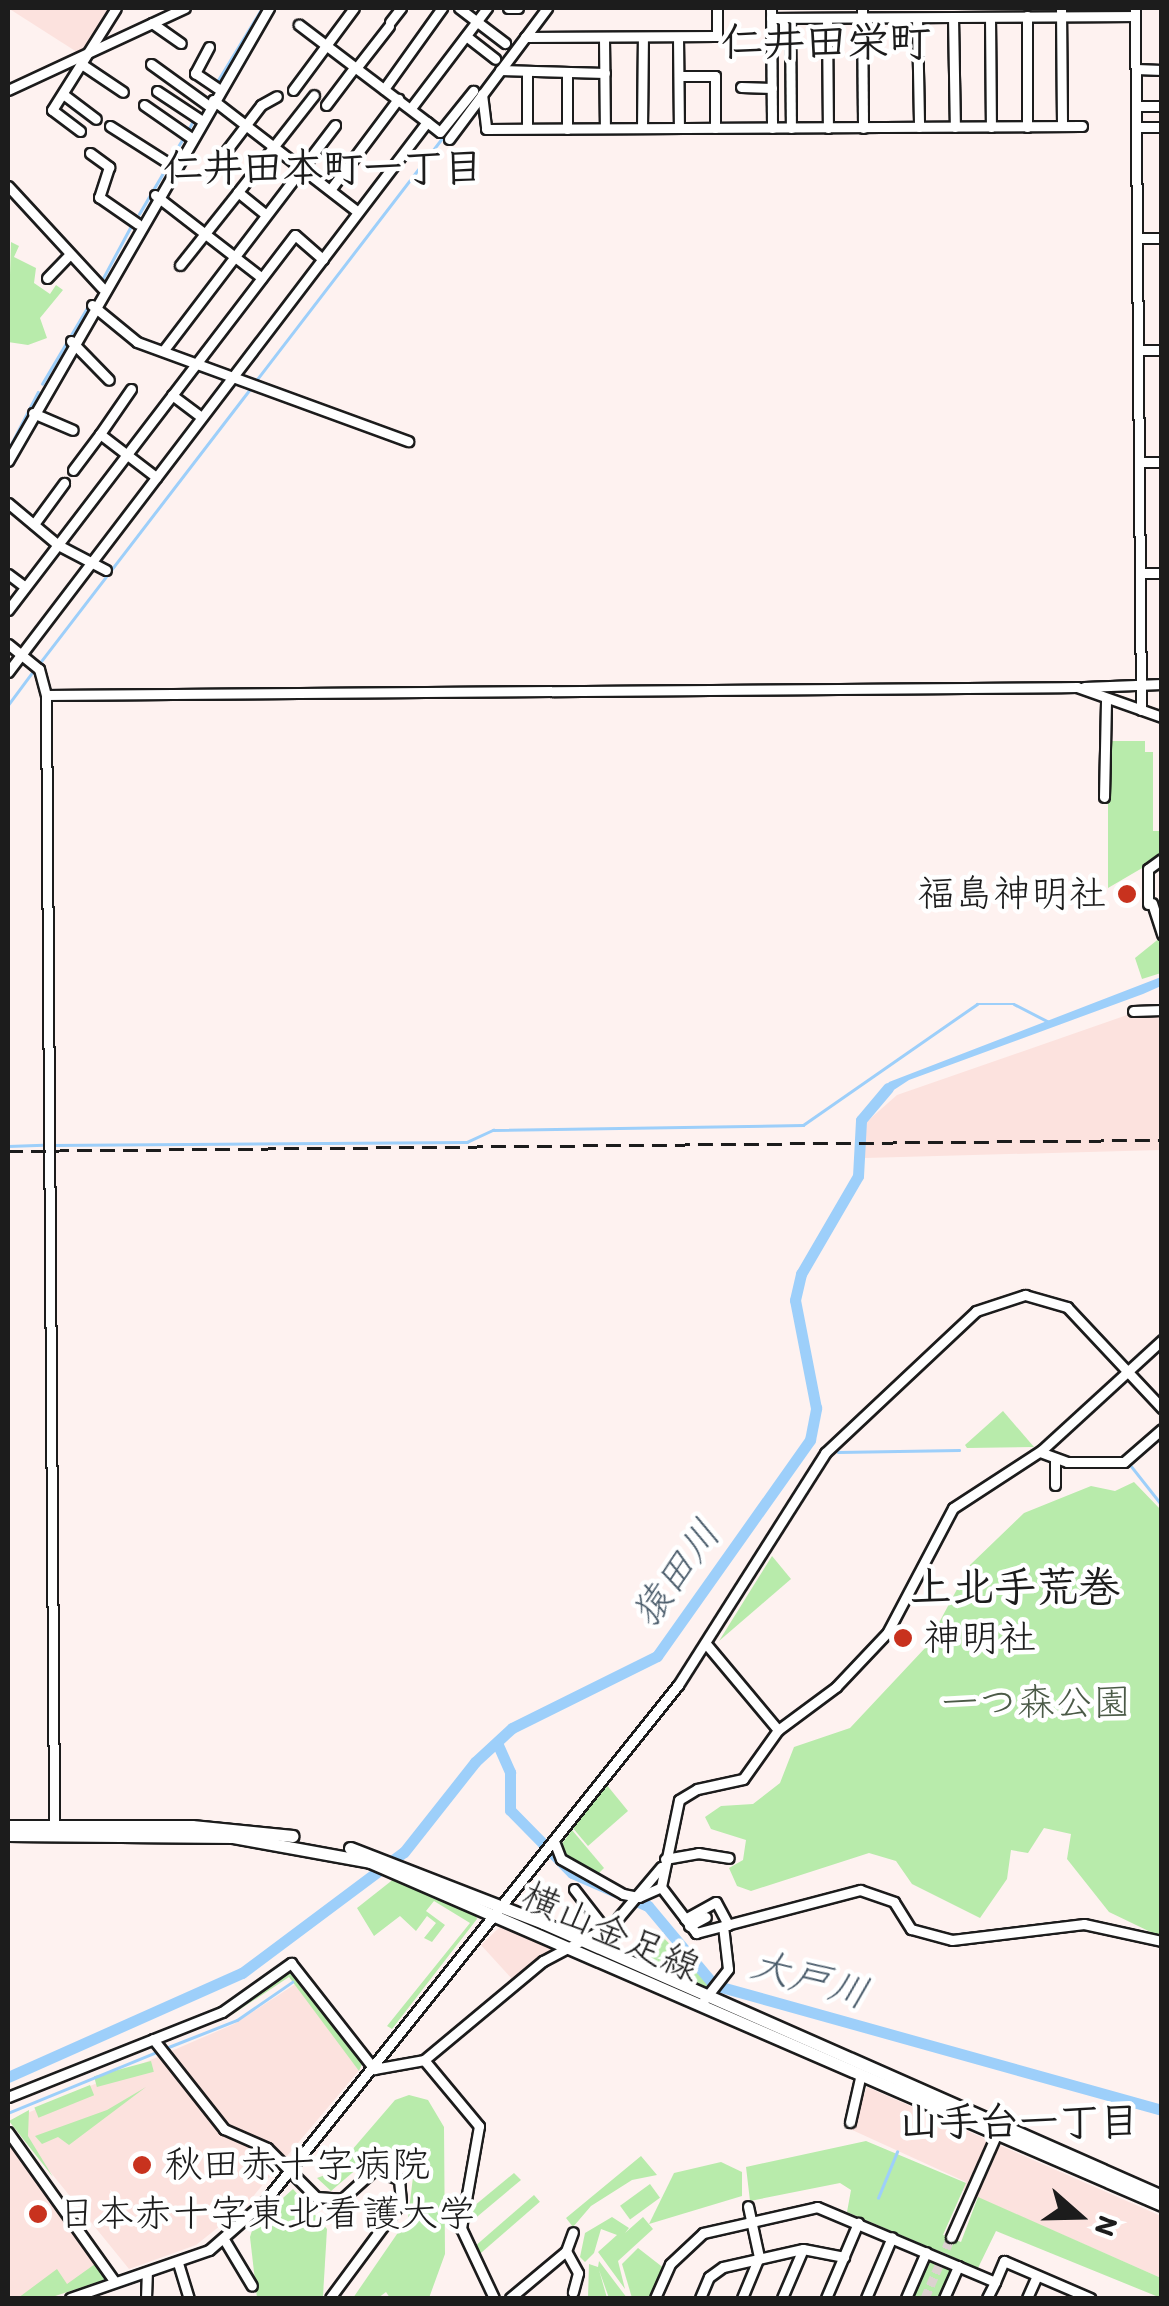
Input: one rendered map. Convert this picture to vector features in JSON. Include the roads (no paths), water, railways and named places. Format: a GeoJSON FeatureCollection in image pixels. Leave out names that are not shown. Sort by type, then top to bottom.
{"type":"FeatureCollection","features":[{"type":"Feature","properties":{"kind":"main road","name":"横山金足線"},"geometry":{"type":"LineString","coordinates":[[8,1826],[224,1828],[379,1861],[576,1944],[710,1994],[996,2132],[1162,2205]]}},
{"type":"Feature","properties":{"kind":"main road","name":"横山金足線"},"geometry":{"type":"LineString","coordinates":[[8,1835],[233,1837],[307,1846],[379,1861]]}},
{"type":"Feature","properties":{"kind":"main road","name":"横山金足線"},"geometry":{"type":"LineString","coordinates":[[710,1994],[860,2078],[1162,2196]]}},
{"type":"Feature","properties":{"kind":"street"},"geometry":{"type":"LineString","coordinates":[[80,131],[52,110],[116,8]]}},
{"type":"Feature","properties":{"kind":"street"},"geometry":{"type":"LineString","coordinates":[[8,90],[84,59],[185,8]]}},
{"type":"Feature","properties":{"kind":"street"},"geometry":{"type":"LineString","coordinates":[[8,461],[138,224],[268,8]]}},
{"type":"Feature","properties":{"kind":"street"},"geometry":{"type":"LineString","coordinates":[[293,90],[354,8]]}},
{"type":"Feature","properties":{"kind":"street"},"geometry":{"type":"LineString","coordinates":[[326,105],[401,8]]}},
{"type":"Feature","properties":{"kind":"street"},"geometry":{"type":"LineString","coordinates":[[384,89],[442,8]]}},
{"type":"Feature","properties":{"kind":"street"},"geometry":{"type":"LineString","coordinates":[[459,8],[506,43]]}},
{"type":"Feature","properties":{"kind":"street"},"geometry":{"type":"LineString","coordinates":[[411,108],[487,8]]}},
{"type":"Feature","properties":{"kind":"street"},"geometry":{"type":"LineString","coordinates":[[508,8],[518,8]]}},
{"type":"Feature","properties":{"kind":"street"},"geometry":{"type":"LineString","coordinates":[[299,24],[440,132],[500,70],[546,8]]}},
{"type":"Feature","properties":{"kind":"street"},"geometry":{"type":"LineString","coordinates":[[525,37],[717,36],[717,8]]}},
{"type":"Feature","properties":{"kind":"street"},"geometry":{"type":"LineString","coordinates":[[1061,11],[1062,126]]}},
{"type":"Feature","properties":{"kind":"street"},"geometry":{"type":"LineString","coordinates":[[772,128],[771,13],[827,19],[862,13],[954,18],[1061,11],[1135,12],[1141,710]]}},
{"type":"Feature","properties":{"kind":"street"},"geometry":{"type":"LineString","coordinates":[[862,13],[863,128]]}},
{"type":"Feature","properties":{"kind":"street"},"geometry":{"type":"LineString","coordinates":[[1027,16],[1027,126]]}},
{"type":"Feature","properties":{"kind":"street"},"geometry":{"type":"LineString","coordinates":[[990,17],[990,127]]}},
{"type":"Feature","properties":{"kind":"street"},"geometry":{"type":"LineString","coordinates":[[790,18],[791,128]]}},
{"type":"Feature","properties":{"kind":"street"},"geometry":{"type":"LineString","coordinates":[[917,18],[920,127]]}},
{"type":"Feature","properties":{"kind":"street"},"geometry":{"type":"LineString","coordinates":[[954,18],[954,127]]}},
{"type":"Feature","properties":{"kind":"street"},"geometry":{"type":"LineString","coordinates":[[827,19],[828,128]]}},
{"type":"Feature","properties":{"kind":"street"},"geometry":{"type":"LineString","coordinates":[[152,23],[181,43]]}},
{"type":"Feature","properties":{"kind":"street"},"geometry":{"type":"LineString","coordinates":[[466,36],[495,58]]}},
{"type":"Feature","properties":{"kind":"street"},"geometry":{"type":"LineString","coordinates":[[642,128],[643,37]]}},
{"type":"Feature","properties":{"kind":"street"},"geometry":{"type":"LineString","coordinates":[[678,37],[679,128]]}},
{"type":"Feature","properties":{"kind":"street"},"geometry":{"type":"LineString","coordinates":[[604,38],[605,128]]}},
{"type":"Feature","properties":{"kind":"street"},"geometry":{"type":"LineString","coordinates":[[209,47],[195,73],[219,89]]}},
{"type":"Feature","properties":{"kind":"street"},"geometry":{"type":"LineString","coordinates":[[84,59],[123,92]]}},
{"type":"Feature","properties":{"kind":"street"},"geometry":{"type":"LineString","coordinates":[[151,64],[246,126],[358,212]]}},
{"type":"Feature","properties":{"kind":"street"},"geometry":{"type":"LineString","coordinates":[[500,70],[604,74]]}},
{"type":"Feature","properties":{"kind":"street"},"geometry":{"type":"LineString","coordinates":[[1136,70],[1162,70]]}},
{"type":"Feature","properties":{"kind":"street"},"geometry":{"type":"LineString","coordinates":[[527,74],[527,128]]}},
{"type":"Feature","properties":{"kind":"street"},"geometry":{"type":"LineString","coordinates":[[567,74],[567,128]]}},
{"type":"Feature","properties":{"kind":"street"},"geometry":{"type":"LineString","coordinates":[[679,76],[715,76],[715,128]]}},
{"type":"Feature","properties":{"kind":"street"},"geometry":{"type":"LineString","coordinates":[[741,87],[772,88]]}},
{"type":"Feature","properties":{"kind":"street"},"geometry":{"type":"LineString","coordinates":[[157,90],[200,120]]}},
{"type":"Feature","properties":{"kind":"street"},"geometry":{"type":"LineString","coordinates":[[477,93],[486,128],[1082,126]]}},
{"type":"Feature","properties":{"kind":"street"},"geometry":{"type":"LineString","coordinates":[[449,139],[477,93]]}},
{"type":"Feature","properties":{"kind":"street"},"geometry":{"type":"LineString","coordinates":[[63,94],[96,119]]}},
{"type":"Feature","properties":{"kind":"street"},"geometry":{"type":"LineString","coordinates":[[180,265],[314,95]]}},
{"type":"Feature","properties":{"kind":"street"},"geometry":{"type":"LineString","coordinates":[[213,168],[246,126],[277,96]]}},
{"type":"Feature","properties":{"kind":"street"},"geometry":{"type":"LineString","coordinates":[[330,190],[398,100]]}},
{"type":"Feature","properties":{"kind":"street"},"geometry":{"type":"LineString","coordinates":[[144,105],[190,137]]}},
{"type":"Feature","properties":{"kind":"street"},"geometry":{"type":"LineString","coordinates":[[1136,106],[1162,106]]}},
{"type":"Feature","properties":{"kind":"street"},"geometry":{"type":"LineString","coordinates":[[8,672],[427,122]]}},
{"type":"Feature","properties":{"kind":"street"},"geometry":{"type":"LineString","coordinates":[[163,351],[334,125]]}},
{"type":"Feature","properties":{"kind":"street"},"geometry":{"type":"LineString","coordinates":[[110,126],[173,166]]}},
{"type":"Feature","properties":{"kind":"street"},"geometry":{"type":"LineString","coordinates":[[1136,127],[1162,127]]}},
{"type":"Feature","properties":{"kind":"street"},"geometry":{"type":"LineString","coordinates":[[90,153],[109,166],[99,197],[138,224]]}},
{"type":"Feature","properties":{"kind":"street"},"geometry":{"type":"LineString","coordinates":[[8,186],[102,288]]}},
{"type":"Feature","properties":{"kind":"street"},"geometry":{"type":"LineString","coordinates":[[238,192],[265,214]]}},
{"type":"Feature","properties":{"kind":"street"},"geometry":{"type":"LineString","coordinates":[[155,196],[262,278]]}},
{"type":"Feature","properties":{"kind":"street"},"geometry":{"type":"LineString","coordinates":[[8,610],[295,235],[324,259]]}},
{"type":"Feature","properties":{"kind":"street"},"geometry":{"type":"LineString","coordinates":[[1138,238],[1162,238]]}},
{"type":"Feature","properties":{"kind":"street"},"geometry":{"type":"LineString","coordinates":[[47,278],[69,255]]}},
{"type":"Feature","properties":{"kind":"street"},"geometry":{"type":"LineString","coordinates":[[92,305],[125,335],[408,442]]}},
{"type":"Feature","properties":{"kind":"street"},"geometry":{"type":"LineString","coordinates":[[71,341],[109,380]]}},
{"type":"Feature","properties":{"kind":"street"},"geometry":{"type":"LineString","coordinates":[[1140,350],[1162,350]]}},
{"type":"Feature","properties":{"kind":"street"},"geometry":{"type":"LineString","coordinates":[[73,470],[131,390]]}},
{"type":"Feature","properties":{"kind":"street"},"geometry":{"type":"LineString","coordinates":[[172,395],[201,418]]}},
{"type":"Feature","properties":{"kind":"street"},"geometry":{"type":"LineString","coordinates":[[33,414],[74,430]]}},
{"type":"Feature","properties":{"kind":"street"},"geometry":{"type":"LineString","coordinates":[[100,434],[156,476]]}},
{"type":"Feature","properties":{"kind":"street"},"geometry":{"type":"LineString","coordinates":[[1140,462],[1162,462]]}},
{"type":"Feature","properties":{"kind":"street"},"geometry":{"type":"LineString","coordinates":[[34,524],[64,482]]}},
{"type":"Feature","properties":{"kind":"street"},"geometry":{"type":"LineString","coordinates":[[8,503],[58,545],[106,570]]}},
{"type":"Feature","properties":{"kind":"street"},"geometry":{"type":"LineString","coordinates":[[1142,573],[1162,573]]}},
{"type":"Feature","properties":{"kind":"street"},"geometry":{"type":"LineString","coordinates":[[8,574],[25,588]]}},
{"type":"Feature","properties":{"kind":"street"},"geometry":{"type":"LineString","coordinates":[[8,644],[37,667],[46,695],[54,1826]]}},
{"type":"Feature","properties":{"kind":"street"},"geometry":{"type":"LineString","coordinates":[[46,695],[1162,684]]}},
{"type":"Feature","properties":{"kind":"street"},"geometry":{"type":"LineString","coordinates":[[1077,687],[1162,717]]}},
{"type":"Feature","properties":{"kind":"street"},"geometry":{"type":"LineString","coordinates":[[1104,797],[1106,698]]}},
{"type":"Feature","properties":{"kind":"street"},"geometry":{"type":"LineString","coordinates":[[1162,859],[1148,869],[1151,902],[1162,934]]}},
{"type":"Feature","properties":{"kind":"street"},"geometry":{"type":"LineString","coordinates":[[1132,1011],[1162,1010]]}},
{"type":"Feature","properties":{"kind":"street"},"geometry":{"type":"LineString","coordinates":[[70,2298],[178,2263],[225,2241],[292,2171],[707,1645],[824,1454],[984,1305],[1009,1296],[1051,1299],[1084,1323],[1162,1408]]}},
{"type":"Feature","properties":{"kind":"street"},"geometry":{"type":"LineString","coordinates":[[1162,1340],[1040,1452],[953,1508],[887,1633],[836,1688],[778,1730],[743,1779],[697,1788],[679,1800],[660,1886],[687,1922],[705,1933],[860,1890],[894,1902],[911,1929],[952,1940],[1084,1924],[1162,1941]]}},
{"type":"Feature","properties":{"kind":"street"},"geometry":{"type":"LineString","coordinates":[[1040,1452],[1056,1458],[1124,1462],[1162,1428]]}},
{"type":"Feature","properties":{"kind":"street"},"geometry":{"type":"LineString","coordinates":[[1055,1486],[1056,1458]]}},
{"type":"Feature","properties":{"kind":"street"},"geometry":{"type":"LineString","coordinates":[[707,1645],[778,1730]]}},
{"type":"Feature","properties":{"kind":"street"},"geometry":{"type":"LineString","coordinates":[[550,1846],[571,1866],[630,1900]]}},
{"type":"Feature","properties":{"kind":"street"},"geometry":{"type":"LineString","coordinates":[[374,2069],[424,2060],[576,1944],[605,1929],[663,1862],[728,1858]]}},
{"type":"Feature","properties":{"kind":"street"},"geometry":{"type":"LineString","coordinates":[[630,1900],[660,1886]]}},
{"type":"Feature","properties":{"kind":"street"},"geometry":{"type":"LineString","coordinates":[[574,1889],[605,1929]]}},
{"type":"Feature","properties":{"kind":"street"},"geometry":{"type":"LineString","coordinates":[[687,1922],[716,1902],[726,1926],[728,1969],[710,1994]]}},
{"type":"Feature","properties":{"kind":"street"},"geometry":{"type":"LineString","coordinates":[[687,1922],[706,1917]]}},
{"type":"Feature","properties":{"kind":"street"},"geometry":{"type":"LineString","coordinates":[[8,2096],[160,2047],[222,2012],[291,1963],[374,2069]]}},
{"type":"Feature","properties":{"kind":"street"},"geometry":{"type":"LineString","coordinates":[[160,2047],[224,2130],[267,2148],[310,2193],[328,2202],[347,2196],[374,2170],[389,2171],[402,2185],[397,2208],[330,2298]]}},
{"type":"Feature","properties":{"kind":"street"},"geometry":{"type":"LineString","coordinates":[[424,2060],[479,2126],[462,2235],[494,2298]]}},
{"type":"Feature","properties":{"kind":"street"},"geometry":{"type":"LineString","coordinates":[[850,2122],[860,2078]]}},
{"type":"Feature","properties":{"kind":"street"},"geometry":{"type":"LineString","coordinates":[[951,2237],[1005,2114]]}},
{"type":"Feature","properties":{"kind":"street"},"geometry":{"type":"LineString","coordinates":[[8,2132],[115,2282]]}},
{"type":"Feature","properties":{"kind":"street"},"geometry":{"type":"LineString","coordinates":[[742,2298],[759,2257],[748,2206]]}},
{"type":"Feature","properties":{"kind":"street"},"geometry":{"type":"LineString","coordinates":[[656,2298],[670,2264],[694,2239],[817,2207],[994,2282]]}},
{"type":"Feature","properties":{"kind":"street"},"geometry":{"type":"LineString","coordinates":[[826,2298],[858,2223]]}},
{"type":"Feature","properties":{"kind":"street"},"geometry":{"type":"LineString","coordinates":[[510,2298],[566,2250],[573,2232]]}},
{"type":"Feature","properties":{"kind":"street"},"geometry":{"type":"LineString","coordinates":[[866,2298],[892,2237]]}},
{"type":"Feature","properties":{"kind":"street"},"geometry":{"type":"LineString","coordinates":[[225,2241],[252,2286]]}},
{"type":"Feature","properties":{"kind":"street"},"geometry":{"type":"LineString","coordinates":[[700,2298],[715,2271],[759,2257],[803,2248],[844,2257]]}},
{"type":"Feature","properties":{"kind":"street"},"geometry":{"type":"LineString","coordinates":[[782,2298],[803,2248]]}},
{"type":"Feature","properties":{"kind":"street"},"geometry":{"type":"LineString","coordinates":[[566,2250],[578,2274],[573,2292]]}},
{"type":"Feature","properties":{"kind":"street"},"geometry":{"type":"LineString","coordinates":[[906,2298],[926,2252]]}},
{"type":"Feature","properties":{"kind":"street"},"geometry":{"type":"LineString","coordinates":[[987,2298],[1004,2261],[1070,2295],[1090,2298]]}},
{"type":"Feature","properties":{"kind":"street"},"geometry":{"type":"LineString","coordinates":[[178,2263],[188,2298]]}},
{"type":"Feature","properties":{"kind":"street"},"geometry":{"type":"LineString","coordinates":[[944,2298],[958,2266]]}},
{"type":"Feature","properties":{"kind":"street"},"geometry":{"type":"LineString","coordinates":[[146,2298],[147,2273]]}},
{"type":"Feature","properties":{"kind":"street"},"geometry":{"type":"LineString","coordinates":[[1028,2298],[1037,2276]]}},
{"type":"Feature","properties":{"kind":"water"},"geometry":{"type":"Polygon","coordinates":[[[1161,977],[1161,986],[1143,994],[909,1080],[874,1103],[889,1082],[1161,977]]]}},
{"type":"Feature","properties":{"kind":"waterway"},"geometry":{"type":"LineString","coordinates":[[217,82],[262,8]]}},
{"type":"Feature","properties":{"kind":"waterway"},"geometry":{"type":"LineString","coordinates":[[477,92],[539,12]]}},
{"type":"Feature","properties":{"kind":"waterway"},"geometry":{"type":"LineString","coordinates":[[255,382],[466,107]]}},
{"type":"Feature","properties":{"kind":"waterway"},"geometry":{"type":"LineString","coordinates":[[188,130],[194,119]]}},
{"type":"Feature","properties":{"kind":"waterway"},"geometry":{"type":"LineString","coordinates":[[173,155],[185,135]]}},
{"type":"Feature","properties":{"kind":"waterway"},"geometry":{"type":"LineString","coordinates":[[139,214],[166,168]]}},
{"type":"Feature","properties":{"kind":"waterway"},"geometry":{"type":"LineString","coordinates":[[102,280],[131,226]]}},
{"type":"Feature","properties":{"kind":"waterway"},"geometry":{"type":"LineString","coordinates":[[42,384],[87,308]]}},
{"type":"Feature","properties":{"kind":"waterway"},"geometry":{"type":"LineString","coordinates":[[39,664],[250,389]]}},
{"type":"Feature","properties":{"kind":"waterway"},"geometry":{"type":"LineString","coordinates":[[8,450],[38,392]]}},
{"type":"Feature","properties":{"kind":"waterway"},"geometry":{"type":"LineString","coordinates":[[8,705],[34,670]]}},
{"type":"Feature","properties":{"kind":"waterway"},"geometry":{"type":"LineString","coordinates":[[51,1145],[467,1142],[493,1130],[803,1125],[977,1004],[1014,1004],[1051,1023]]}},
{"type":"Feature","properties":{"kind":"waterway","name":"猿田川"},"geometry":{"type":"LineString","coordinates":[[8,2077],[242,1973],[404,1852],[475,1762],[512,1728],[657,1656],[810,1440],[816,1408],[795,1300],[801,1274],[858,1176],[861,1120],[888,1088]]}},
{"type":"Feature","properties":{"kind":"waterway"},"geometry":{"type":"LineString","coordinates":[[8,1146],[43,1145]]}},
{"type":"Feature","properties":{"kind":"waterway"},"geometry":{"type":"LineString","coordinates":[[838,1452],[959,1450]]}},
{"type":"Feature","properties":{"kind":"waterway"},"geometry":{"type":"LineString","coordinates":[[1128,1462],[1162,1505]]}},
{"type":"Feature","properties":{"kind":"waterway","name":"大戸川"},"geometry":{"type":"LineString","coordinates":[[498,1745],[510,1772],[510,1810],[572,1873],[648,1906],[714,1985],[1162,2110]]}},
{"type":"Feature","properties":{"kind":"waterway"},"geometry":{"type":"LineString","coordinates":[[166,2048],[237,2020],[292,1982]]}},
{"type":"Feature","properties":{"kind":"waterway"},"geometry":{"type":"LineString","coordinates":[[8,2113],[159,2051]]}},
{"type":"Feature","properties":{"kind":"waterway"},"geometry":{"type":"LineString","coordinates":[[878,2198],[897,2152]]}},
{"type":"Feature","properties":{"kind":"tunnel"},"geometry":{"type":"LineString","coordinates":[[925,2298],[951,2237]]}},
{"type":"Feature","properties":{"kind":"railway"},"geometry":{"type":"LineString","coordinates":[[8,1151],[1162,1140]]}},
{"type":"Feature","properties":{"kind":"place","name":"福島神明社"},"geometry":{"type":"Point","coordinates":[1127,894]}},
{"type":"Feature","properties":{"kind":"place","name":"神明社"},"geometry":{"type":"Point","coordinates":[903,1638]}},
{"type":"Feature","properties":{"kind":"place","name":"秋田赤十字病院"},"geometry":{"type":"Point","coordinates":[142,2165]}},
{"type":"Feature","properties":{"kind":"place","name":"日本赤十字東北看護大学"},"geometry":{"type":"Point","coordinates":[38,2214]}},
{"type":"Feature","properties":{"kind":"district","name":"仁井田栄町"},"geometry":{"type":"Point","coordinates":[826,42]}},
{"type":"Feature","properties":{"kind":"district","name":"仁井田本町一丁目"},"geometry":{"type":"Point","coordinates":[323,167]}},
{"type":"Feature","properties":{"kind":"district","name":"上北手荒巻"},"geometry":{"type":"Point","coordinates":[1015,1587]}},
{"type":"Feature","properties":{"kind":"district","name":"山手台一丁目"},"geometry":{"type":"Point","coordinates":[1019,2121]}},
{"type":"Feature","properties":{"kind":"park label","name":"一つ森公園"},"geometry":{"type":"Point","coordinates":[1036,1703]}}]}
